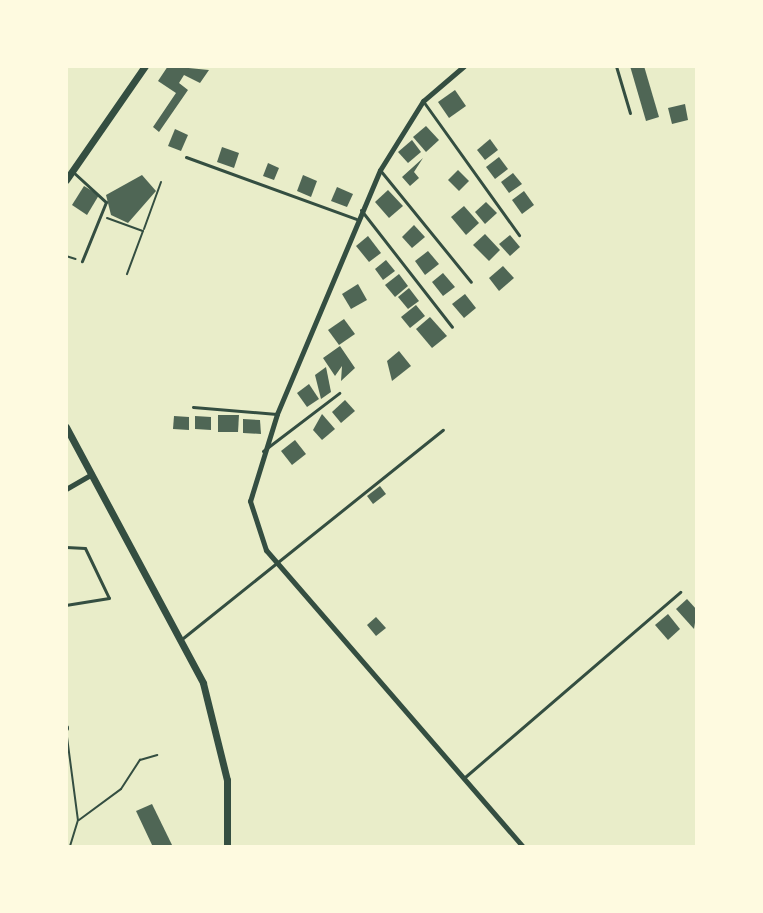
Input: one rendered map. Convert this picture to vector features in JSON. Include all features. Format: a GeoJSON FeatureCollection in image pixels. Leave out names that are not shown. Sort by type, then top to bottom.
{"type":"FeatureCollection","features":[{"type":"Feature","properties":{"kind":"main road"},"geometry":{"type":"LineString","coordinates":[[66,180],[145,66]]}},
{"type":"Feature","properties":{"kind":"main road"},"geometry":{"type":"LineString","coordinates":[[66,427],[183,638],[222,751],[227,847]]}},
{"type":"Feature","properties":{"kind":"street"},"geometry":{"type":"LineString","coordinates":[[464,66],[423,101],[380,170],[356,219],[277,414],[263,451],[250,501],[257,532],[278,565],[523,847]]}},
{"type":"Feature","properties":{"kind":"street"},"geometry":{"type":"LineString","coordinates":[[66,489],[92,474]]}},
{"type":"Feature","properties":{"kind":"lane"},"geometry":{"type":"LineString","coordinates":[[616,66],[630,113]]}},
{"type":"Feature","properties":{"kind":"lane"},"geometry":{"type":"LineString","coordinates":[[423,101],[519,235]]}},
{"type":"Feature","properties":{"kind":"lane"},"geometry":{"type":"LineString","coordinates":[[186,157],[356,219]]}},
{"type":"Feature","properties":{"kind":"lane"},"geometry":{"type":"LineString","coordinates":[[380,170],[471,282]]}},
{"type":"Feature","properties":{"kind":"lane"},"geometry":{"type":"LineString","coordinates":[[72,171],[106,202],[82,261]]}},
{"type":"Feature","properties":{"kind":"lane"},"geometry":{"type":"LineString","coordinates":[[361,210],[452,327]]}},
{"type":"Feature","properties":{"kind":"lane"},"geometry":{"type":"LineString","coordinates":[[263,451],[339,393]]}},
{"type":"Feature","properties":{"kind":"lane"},"geometry":{"type":"LineString","coordinates":[[193,407],[277,414]]}},
{"type":"Feature","properties":{"kind":"lane"},"geometry":{"type":"LineString","coordinates":[[183,638],[443,430]]}},
{"type":"Feature","properties":{"kind":"lane"},"geometry":{"type":"LineString","coordinates":[[66,547],[85,548],[109,598],[66,604],[66,572]]}},
{"type":"Feature","properties":{"kind":"lane"},"geometry":{"type":"LineString","coordinates":[[465,777],[680,592]]}},
{"type":"Feature","properties":{"kind":"path"},"geometry":{"type":"LineString","coordinates":[[127,274],[161,182]]}},
{"type":"Feature","properties":{"kind":"path"},"geometry":{"type":"LineString","coordinates":[[113,220],[143,231]]}},
{"type":"Feature","properties":{"kind":"path"},"geometry":{"type":"LineString","coordinates":[[66,256],[82,261]]}},
{"type":"Feature","properties":{"kind":"path"},"geometry":{"type":"LineString","coordinates":[[66,727],[78,820],[70,847]]}},
{"type":"Feature","properties":{"kind":"path"},"geometry":{"type":"LineString","coordinates":[[78,820],[121,789],[140,760],[157,755]]}},
{"type":"Feature","properties":{"kind":"building"},"geometry":{"type":"Polygon","coordinates":[[[168,66],[209,70],[200,83],[184,75],[179,83],[188,90],[159,132],[153,127],[176,93],[158,81],[168,66]]]}},
{"type":"Feature","properties":{"kind":"building"},"geometry":{"type":"Polygon","coordinates":[[[630,66],[644,66],[659,117],[646,121],[630,66]]]}},
{"type":"Feature","properties":{"kind":"building"},"geometry":{"type":"Polygon","coordinates":[[[455,90],[466,106],[449,118],[438,102],[455,90]]]}},
{"type":"Feature","properties":{"kind":"building"},"geometry":{"type":"Polygon","coordinates":[[[685,104],[688,120],[672,124],[668,108],[685,104]]]}},
{"type":"Feature","properties":{"kind":"building"},"geometry":{"type":"Polygon","coordinates":[[[426,126],[439,140],[426,152],[413,137],[426,126]]]}},
{"type":"Feature","properties":{"kind":"building"},"geometry":{"type":"Polygon","coordinates":[[[175,129],[188,135],[181,151],[168,146],[175,129]]]}},
{"type":"Feature","properties":{"kind":"building"},"geometry":{"type":"Polygon","coordinates":[[[490,139],[498,150],[485,160],[477,150],[490,139]]]}},
{"type":"Feature","properties":{"kind":"building"},"geometry":{"type":"Polygon","coordinates":[[[412,140],[421,152],[408,163],[398,152],[412,140]]]}},
{"type":"Feature","properties":{"kind":"building"},"geometry":{"type":"Polygon","coordinates":[[[222,147],[239,153],[234,168],[217,162],[222,147]]]}},
{"type":"Feature","properties":{"kind":"building"},"geometry":{"type":"Polygon","coordinates":[[[499,157],[508,169],[495,179],[486,167],[499,157]]]}},
{"type":"Feature","properties":{"kind":"building"},"geometry":{"type":"Polygon","coordinates":[[[423,158],[414,172],[419,178],[410,186],[402,177],[423,158]]]}},
{"type":"Feature","properties":{"kind":"building"},"geometry":{"type":"Polygon","coordinates":[[[268,163],[279,168],[274,180],[263,176],[268,163]]]}},
{"type":"Feature","properties":{"kind":"building"},"geometry":{"type":"Polygon","coordinates":[[[458,170],[469,181],[459,191],[448,180],[458,170]]]}},
{"type":"Feature","properties":{"kind":"building"},"geometry":{"type":"Polygon","coordinates":[[[513,173],[522,184],[509,193],[501,182],[513,173]]]}},
{"type":"Feature","properties":{"kind":"building"},"geometry":{"type":"Polygon","coordinates":[[[142,175],[156,191],[128,223],[111,215],[106,195],[142,175]]]}},
{"type":"Feature","properties":{"kind":"building"},"geometry":{"type":"Polygon","coordinates":[[[303,175],[317,181],[311,197],[297,191],[303,175]]]}},
{"type":"Feature","properties":{"kind":"building"},"geometry":{"type":"Polygon","coordinates":[[[84,186],[99,195],[87,215],[72,205],[84,186]]]}},
{"type":"Feature","properties":{"kind":"building"},"geometry":{"type":"Polygon","coordinates":[[[337,187],[353,194],[347,207],[331,201],[337,187]]]}},
{"type":"Feature","properties":{"kind":"building"},"geometry":{"type":"Polygon","coordinates":[[[388,190],[403,206],[389,218],[375,202],[388,190]]]}},
{"type":"Feature","properties":{"kind":"building"},"geometry":{"type":"Polygon","coordinates":[[[524,191],[534,205],[522,214],[512,200],[524,191]]]}},
{"type":"Feature","properties":{"kind":"building"},"geometry":{"type":"Polygon","coordinates":[[[486,202],[497,213],[485,224],[475,212],[486,202]]]}},
{"type":"Feature","properties":{"kind":"building"},"geometry":{"type":"Polygon","coordinates":[[[464,206],[479,223],[466,235],[451,217],[464,206]]]}},
{"type":"Feature","properties":{"kind":"building"},"geometry":{"type":"Polygon","coordinates":[[[414,225],[425,237],[412,248],[402,237],[414,225]]]}},
{"type":"Feature","properties":{"kind":"building"},"geometry":{"type":"Polygon","coordinates":[[[485,234],[500,250],[489,261],[473,245],[485,234]]]}},
{"type":"Feature","properties":{"kind":"building"},"geometry":{"type":"Polygon","coordinates":[[[510,235],[520,247],[510,256],[499,244],[510,235]]]}},
{"type":"Feature","properties":{"kind":"building"},"geometry":{"type":"Polygon","coordinates":[[[368,236],[381,253],[369,262],[356,246],[368,236]]]}},
{"type":"Feature","properties":{"kind":"building"},"geometry":{"type":"Polygon","coordinates":[[[428,251],[439,264],[425,275],[415,261],[428,251]]]}},
{"type":"Feature","properties":{"kind":"building"},"geometry":{"type":"Polygon","coordinates":[[[386,260],[395,271],[383,280],[375,269],[386,260]]]}},
{"type":"Feature","properties":{"kind":"building"},"geometry":{"type":"Polygon","coordinates":[[[503,266],[514,278],[499,291],[489,278],[503,266]]]}},
{"type":"Feature","properties":{"kind":"building"},"geometry":{"type":"Polygon","coordinates":[[[443,273],[455,287],[443,296],[432,282],[443,273]]]}},
{"type":"Feature","properties":{"kind":"building"},"geometry":{"type":"Polygon","coordinates":[[[399,274],[408,286],[395,297],[385,285],[399,274]]]}},
{"type":"Feature","properties":{"kind":"building"},"geometry":{"type":"Polygon","coordinates":[[[358,284],[367,300],[351,309],[342,294],[358,284]]]}},
{"type":"Feature","properties":{"kind":"building"},"geometry":{"type":"Polygon","coordinates":[[[409,288],[419,301],[408,309],[398,297],[409,288]]]}},
{"type":"Feature","properties":{"kind":"building"},"geometry":{"type":"Polygon","coordinates":[[[465,294],[476,308],[464,318],[452,304],[465,294]]]}},
{"type":"Feature","properties":{"kind":"building"},"geometry":{"type":"Polygon","coordinates":[[[416,305],[425,316],[410,328],[401,317],[416,305]]]}},
{"type":"Feature","properties":{"kind":"building"},"geometry":{"type":"Polygon","coordinates":[[[430,317],[447,336],[432,348],[416,329],[430,317]]]}},
{"type":"Feature","properties":{"kind":"building"},"geometry":{"type":"Polygon","coordinates":[[[344,319],[355,334],[339,345],[328,330],[344,319]]]}},
{"type":"Feature","properties":{"kind":"building"},"geometry":{"type":"Polygon","coordinates":[[[340,346],[355,368],[341,381],[342,366],[335,376],[323,358],[340,346]]]}},
{"type":"Feature","properties":{"kind":"building"},"geometry":{"type":"Polygon","coordinates":[[[399,351],[411,366],[392,381],[387,361],[399,351]]]}},
{"type":"Feature","properties":{"kind":"building"},"geometry":{"type":"Polygon","coordinates":[[[326,367],[331,392],[321,399],[315,375],[326,367]]]}},
{"type":"Feature","properties":{"kind":"building"},"geometry":{"type":"Polygon","coordinates":[[[309,384],[319,399],[307,407],[297,393],[309,384]]]}},
{"type":"Feature","properties":{"kind":"building"},"geometry":{"type":"Polygon","coordinates":[[[345,400],[355,411],[341,423],[332,412],[345,400]]]}},
{"type":"Feature","properties":{"kind":"building"},"geometry":{"type":"Polygon","coordinates":[[[322,414],[335,429],[322,440],[313,430],[322,414]]]}},
{"type":"Feature","properties":{"kind":"building"},"geometry":{"type":"Polygon","coordinates":[[[218,415],[239,415],[238,432],[218,432],[218,415]]]}},
{"type":"Feature","properties":{"kind":"building"},"geometry":{"type":"Polygon","coordinates":[[[174,416],[189,417],[189,430],[173,429],[174,416]]]}},
{"type":"Feature","properties":{"kind":"building"},"geometry":{"type":"Polygon","coordinates":[[[195,416],[211,417],[211,430],[195,429],[195,416]]]}},
{"type":"Feature","properties":{"kind":"building"},"geometry":{"type":"Polygon","coordinates":[[[243,419],[260,420],[261,434],[243,433],[243,419]]]}},
{"type":"Feature","properties":{"kind":"building"},"geometry":{"type":"Polygon","coordinates":[[[295,440],[306,454],[292,465],[281,451],[295,440]]]}},
{"type":"Feature","properties":{"kind":"building"},"geometry":{"type":"Polygon","coordinates":[[[380,486],[386,494],[373,504],[367,496],[380,486]]]}},
{"type":"Feature","properties":{"kind":"building"},"geometry":{"type":"Polygon","coordinates":[[[687,599],[697,610],[694,629],[676,609],[687,599]]]}},
{"type":"Feature","properties":{"kind":"building"},"geometry":{"type":"Polygon","coordinates":[[[668,614],[680,629],[668,640],[655,625],[668,614]]]}},
{"type":"Feature","properties":{"kind":"building"},"geometry":{"type":"Polygon","coordinates":[[[376,617],[386,628],[376,636],[367,625],[376,617]]]}},
{"type":"Feature","properties":{"kind":"building"},"geometry":{"type":"Polygon","coordinates":[[[152,804],[173,847],[153,847],[136,811],[152,804]]]}}]}
